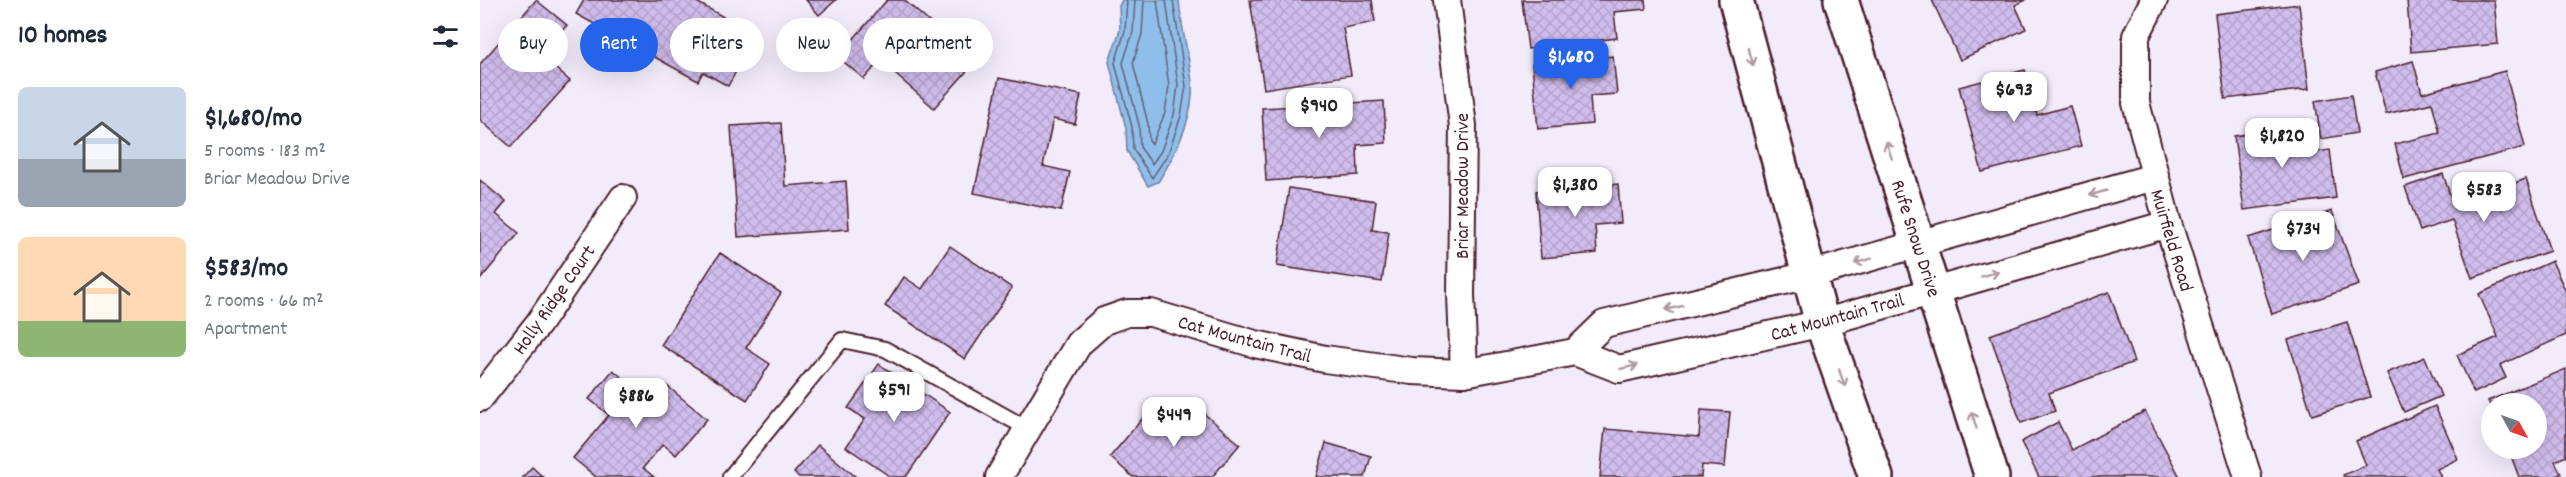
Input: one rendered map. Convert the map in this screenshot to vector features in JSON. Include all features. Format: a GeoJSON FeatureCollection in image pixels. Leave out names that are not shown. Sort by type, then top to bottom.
{"type":"FeatureCollection","features":[{"type":"Feature","properties":{"kind":"main road"},"geometry":{"type":"LineString","coordinates":[[1736,0],[1822,323],[1876,477]]}},
{"type":"Feature","properties":{"kind":"main road","name":"Rufe Snow Drive"},"geometry":{"type":"LineString","coordinates":[[1841,0],[1992,477]]}},
{"type":"Feature","properties":{"kind":"street","name":"Briar Meadow Drive"},"geometry":{"type":"LineString","coordinates":[[1447,0],[1463,126],[1461,295],[1464,373]]}},
{"type":"Feature","properties":{"kind":"street","name":"Muirfield Road"},"geometry":{"type":"LineString","coordinates":[[2154,0],[2136,36],[2136,103],[2168,224],[2248,477]]}},
{"type":"Feature","properties":{"kind":"street"},"geometry":{"type":"LineString","coordinates":[[1575,352],[1604,324],[1809,275],[2154,177]]}},
{"type":"Feature","properties":{"kind":"street","name":"Holly Ridge Court"},"geometry":{"type":"LineString","coordinates":[[480,398],[539,323],[623,198]]}},
{"type":"Feature","properties":{"kind":"street","name":"Cat Mountain Trail"},"geometry":{"type":"LineString","coordinates":[[999,477],[1079,344],[1104,321],[1127,313],[1151,313],[1181,320],[1255,344],[1325,359],[1412,371],[1464,373],[1575,352],[1619,369],[1822,323],[2168,224]]}},
{"type":"Feature","properties":{"kind":"lane"},"geometry":{"type":"LineString","coordinates":[[730,477],[842,340],[885,349],[1028,429]]}},
{"type":"Feature","properties":{"kind":"water"},"geometry":{"type":"Polygon","coordinates":[[[1122,0],[1179,0],[1191,72],[1192,95],[1182,135],[1158,182],[1148,186],[1127,151],[1126,128],[1109,62],[1120,30],[1119,6],[1122,0]]]}},
{"type":"Feature","properties":{"kind":"building"},"geometry":{"type":"Polygon","coordinates":[[[536,0],[558,18],[520,18],[536,0]]]}},
{"type":"Feature","properties":{"kind":"building"},"geometry":{"type":"Polygon","coordinates":[[[584,0],[693,0],[725,18],[670,18],[670,66],[658,59],[658,18],[583,18],[576,14],[584,0]]]}},
{"type":"Feature","properties":{"kind":"building"},"geometry":{"type":"Polygon","coordinates":[[[806,0],[836,0],[819,15],[806,0]]]}},
{"type":"Feature","properties":{"kind":"building"},"geometry":{"type":"Polygon","coordinates":[[[887,0],[904,0],[925,18],[872,18],[887,0]]]}},
{"type":"Feature","properties":{"kind":"building"},"geometry":{"type":"Polygon","coordinates":[[[1250,0],[1372,0],[1375,22],[1343,28],[1351,75],[1264,89],[1250,0]]]}},
{"type":"Feature","properties":{"kind":"building"},"geometry":{"type":"Polygon","coordinates":[[[1522,0],[1645,0],[1646,9],[1614,12],[1617,38],[1528,49],[1522,0]]]}},
{"type":"Feature","properties":{"kind":"building"},"geometry":{"type":"Polygon","coordinates":[[[1932,0],[2026,0],[2015,5],[2026,29],[1960,60],[1932,0]]]}},
{"type":"Feature","properties":{"kind":"building"},"geometry":{"type":"Polygon","coordinates":[[[2407,0],[2494,0],[2498,44],[2411,52],[2407,0]]]}},
{"type":"Feature","properties":{"kind":"building"},"geometry":{"type":"Polygon","coordinates":[[[2299,4],[2309,89],[2225,99],[2215,14],[2299,4]]]}},
{"type":"Feature","properties":{"kind":"building"},"geometry":{"type":"Polygon","coordinates":[[[863,28],[863,72],[870,72],[864,79],[851,68],[851,42],[863,28]]]}},
{"type":"Feature","properties":{"kind":"building"},"geometry":{"type":"Polygon","coordinates":[[[498,43],[498,72],[560,72],[570,81],[511,147],[480,120],[480,64],[498,43]]]}},
{"type":"Feature","properties":{"kind":"building"},"geometry":{"type":"Polygon","coordinates":[[[1613,56],[1617,94],[1590,96],[1592,124],[1538,129],[1532,64],[1613,56]]]}},
{"type":"Feature","properties":{"kind":"building"},"geometry":{"type":"Polygon","coordinates":[[[2413,61],[2422,93],[2505,71],[2525,147],[2404,179],[2395,144],[2440,133],[2432,103],[2386,114],[2375,72],[2413,61]]]}},
{"type":"Feature","properties":{"kind":"building"},"geometry":{"type":"Polygon","coordinates":[[[2025,70],[2037,115],[2070,106],[2081,146],[1982,172],[1959,87],[2025,70]]]}},
{"type":"Feature","properties":{"kind":"building"},"geometry":{"type":"Polygon","coordinates":[[[682,72],[703,72],[698,81],[682,72]]]}},
{"type":"Feature","properties":{"kind":"building"},"geometry":{"type":"Polygon","coordinates":[[[703,72],[736,72],[728,86],[703,72]]]}},
{"type":"Feature","properties":{"kind":"building"},"geometry":{"type":"Polygon","coordinates":[[[893,72],[966,72],[934,108],[893,72]]]}},
{"type":"Feature","properties":{"kind":"building"},"geometry":{"type":"Polygon","coordinates":[[[999,78],[1081,95],[1075,124],[1053,119],[1043,166],[1070,172],[1061,211],[974,193],[999,78]]]}},
{"type":"Feature","properties":{"kind":"building"},"geometry":{"type":"Polygon","coordinates":[[[2351,95],[2357,133],[2321,139],[2315,101],[2351,95]]]}},
{"type":"Feature","properties":{"kind":"building"},"geometry":{"type":"Polygon","coordinates":[[[1384,101],[1386,143],[1357,145],[1358,175],[1266,181],[1262,108],[1384,101]]]}},
{"type":"Feature","properties":{"kind":"building"},"geometry":{"type":"Polygon","coordinates":[[[781,123],[785,186],[846,181],[849,229],[738,237],[731,126],[781,123]]]}},
{"type":"Feature","properties":{"kind":"building"},"geometry":{"type":"Polygon","coordinates":[[[2305,126],[2309,153],[2330,150],[2336,198],[2244,210],[2234,136],[2305,126]]]}},
{"type":"Feature","properties":{"kind":"building"},"geometry":{"type":"Polygon","coordinates":[[[2443,174],[2453,204],[2526,179],[2550,251],[2472,278],[2452,220],[2420,231],[2405,187],[2443,174]]]}},
{"type":"Feature","properties":{"kind":"building"},"geometry":{"type":"Polygon","coordinates":[[[480,180],[506,202],[496,214],[519,233],[480,280],[480,180]]]}},
{"type":"Feature","properties":{"kind":"building"},"geometry":{"type":"Polygon","coordinates":[[[1618,184],[1621,223],[1595,225],[1597,253],[1541,258],[1536,191],[1618,184]]]}},
{"type":"Feature","properties":{"kind":"building"},"geometry":{"type":"Polygon","coordinates":[[[1289,188],[1376,201],[1372,230],[1389,232],[1382,282],[1277,266],[1289,188]]]}},
{"type":"Feature","properties":{"kind":"building"},"geometry":{"type":"Polygon","coordinates":[[[2332,211],[2359,285],[2272,314],[2248,238],[2332,211]]]}},
{"type":"Feature","properties":{"kind":"building"},"geometry":{"type":"Polygon","coordinates":[[[950,246],[1012,288],[965,359],[885,306],[904,277],[922,289],[950,246]]]}},
{"type":"Feature","properties":{"kind":"building"},"geometry":{"type":"Polygon","coordinates":[[[720,253],[781,293],[746,348],[770,364],[747,400],[661,345],[720,253]]]}},
{"type":"Feature","properties":{"kind":"building"},"geometry":{"type":"Polygon","coordinates":[[[2552,261],[2566,292],[2566,335],[2500,365],[2506,378],[2474,393],[2457,355],[2498,337],[2479,294],[2552,261]]]}},
{"type":"Feature","properties":{"kind":"building"},"geometry":{"type":"Polygon","coordinates":[[[2109,292],[2134,362],[2049,393],[2055,411],[2021,423],[1990,335],[2109,292]]]}},
{"type":"Feature","properties":{"kind":"building"},"geometry":{"type":"Polygon","coordinates":[[[2347,322],[2370,397],[2312,415],[2288,340],[2347,322]]]}},
{"type":"Feature","properties":{"kind":"building"},"geometry":{"type":"Polygon","coordinates":[[[2425,357],[2441,396],[2404,412],[2387,373],[2425,357]]]}},
{"type":"Feature","properties":{"kind":"building"},"geometry":{"type":"Polygon","coordinates":[[[879,364],[950,412],[906,477],[891,477],[846,447],[865,419],[848,408],[879,364]]]}},
{"type":"Feature","properties":{"kind":"building"},"geometry":{"type":"Polygon","coordinates":[[[2566,369],[2566,456],[2555,461],[2561,474],[2552,477],[2519,477],[2512,459],[2547,459],[2547,393],[2508,393],[2566,369]]]}},
{"type":"Feature","properties":{"kind":"building"},"geometry":{"type":"Polygon","coordinates":[[[613,370],[652,402],[666,385],[707,419],[676,455],[663,444],[643,468],[654,477],[596,477],[573,458],[609,415],[589,399],[613,370]]]}},
{"type":"Feature","properties":{"kind":"building"},"geometry":{"type":"Polygon","coordinates":[[[1153,406],[1184,433],[1202,412],[1240,444],[1212,477],[1133,477],[1110,457],[1153,406]]]}},
{"type":"Feature","properties":{"kind":"building"},"geometry":{"type":"Polygon","coordinates":[[[2435,406],[2458,459],[2437,469],[2441,477],[2344,477],[2343,475],[2366,465],[2356,441],[2435,406]]]}},
{"type":"Feature","properties":{"kind":"building"},"geometry":{"type":"Polygon","coordinates":[[[1701,410],[1730,412],[1725,467],[1702,465],[1701,477],[1600,477],[1605,429],[1699,437],[1701,410]]]}},
{"type":"Feature","properties":{"kind":"building"},"geometry":{"type":"Polygon","coordinates":[[[2145,411],[2180,477],[2039,477],[2021,442],[2058,422],[2072,450],[2145,411]]]}},
{"type":"Feature","properties":{"kind":"building"},"geometry":{"type":"Polygon","coordinates":[[[1326,443],[1371,456],[1365,477],[1316,477],[1326,443]]]}},
{"type":"Feature","properties":{"kind":"building"},"geometry":{"type":"Polygon","coordinates":[[[818,445],[856,477],[799,477],[794,473],[818,445]]]}},
{"type":"Feature","properties":{"kind":"building"},"geometry":{"type":"Polygon","coordinates":[[[532,467],[543,477],[523,477],[532,467]]]}}]}
